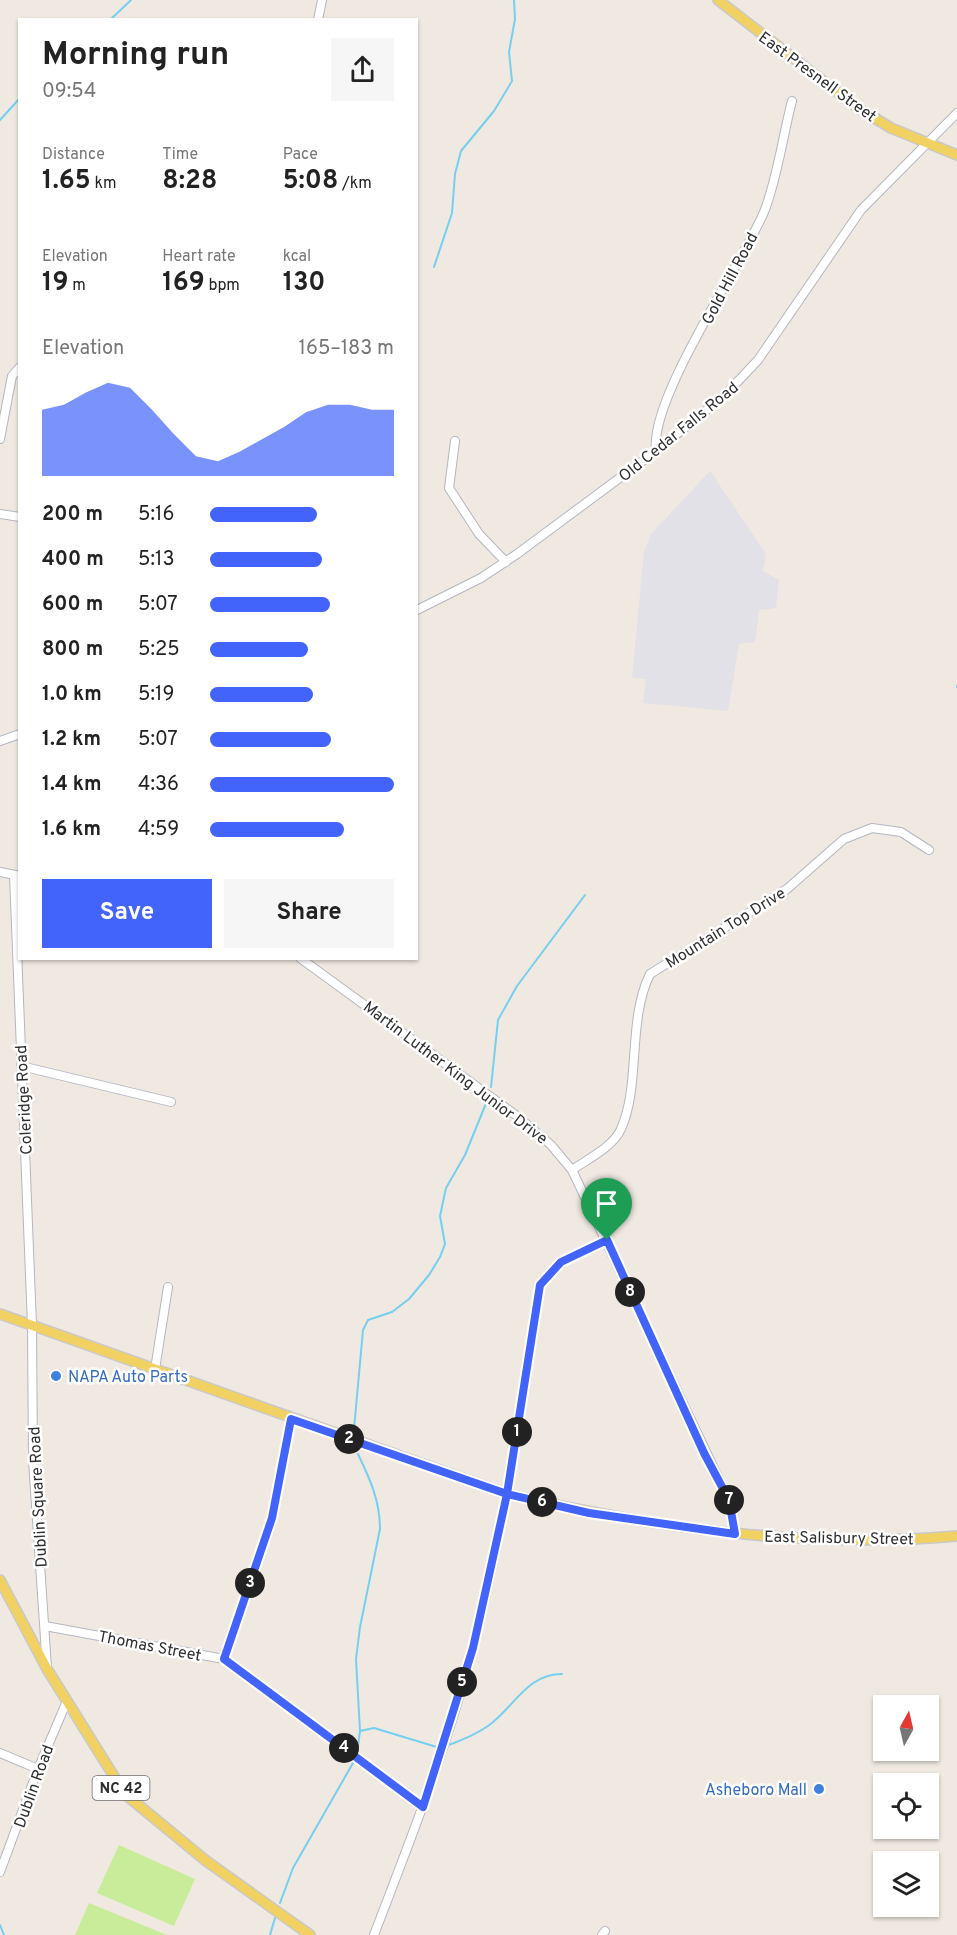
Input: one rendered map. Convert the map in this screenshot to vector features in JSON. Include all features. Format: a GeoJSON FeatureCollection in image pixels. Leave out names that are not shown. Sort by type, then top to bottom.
{"type":"FeatureCollection","features":[{"type":"Feature","properties":{"kind":"main road","name":"East Presnell Street"},"geometry":{"type":"LineString","coordinates":[[720,0],[858,108],[925,144],[957,155]]}},
{"type":"Feature","properties":{"kind":"main road","name":"East Salisbury Street"},"geometry":{"type":"LineString","coordinates":[[0,1314],[507,1494],[589,1513],[735,1534],[821,1540],[905,1540],[957,1536]]}},
{"type":"Feature","properties":{"kind":"main road","name":"NC 42"},"geometry":{"type":"LineString","coordinates":[[0,1580],[47,1669],[125,1794],[205,1860],[310,1935]]}},
{"type":"Feature","properties":{"kind":"street"},"geometry":{"type":"LineString","coordinates":[[318,18],[322,0]]}},
{"type":"Feature","properties":{"kind":"street","name":"Gold Hill Road"},"geometry":{"type":"LineString","coordinates":[[656,451],[656,439],[672,389],[764,211],[792,101]]}},
{"type":"Feature","properties":{"kind":"street","name":"Old Cedar Falls Road"},"geometry":{"type":"LineString","coordinates":[[418,609],[506,562],[656,451],[725,395],[746,374],[771,341],[861,210],[957,113]]}},
{"type":"Feature","properties":{"kind":"street"},"geometry":{"type":"LineString","coordinates":[[0,439],[12,376],[18,369]]}},
{"type":"Feature","properties":{"kind":"street"},"geometry":{"type":"LineString","coordinates":[[455,441],[449,488],[479,534],[506,562]]}},
{"type":"Feature","properties":{"kind":"street"},"geometry":{"type":"LineString","coordinates":[[0,514],[18,517]]}},
{"type":"Feature","properties":{"kind":"street"},"geometry":{"type":"LineString","coordinates":[[0,741],[18,736]]}},
{"type":"Feature","properties":{"kind":"street","name":"Mountain Top Drive"},"geometry":{"type":"LineString","coordinates":[[572,1170],[599,1152],[621,1130],[627,1106],[641,992],[650,974],[788,888],[844,839],[872,828],[901,832],[929,850]]}},
{"type":"Feature","properties":{"kind":"street"},"geometry":{"type":"LineString","coordinates":[[0,872],[17,876]]}},
{"type":"Feature","properties":{"kind":"street","name":"Coleridge Road"},"geometry":{"type":"LineString","coordinates":[[17,876],[18,924]]}},
{"type":"Feature","properties":{"kind":"street","name":"Coleridge Road"},"geometry":{"type":"LineString","coordinates":[[19,960],[32,1325]]}},
{"type":"Feature","properties":{"kind":"street","name":"Martin Luther King Junior Drive"},"geometry":{"type":"LineString","coordinates":[[303,960],[517,1116],[551,1144],[572,1170],[607,1240],[704,1453],[729,1500],[735,1534]]}},
{"type":"Feature","properties":{"kind":"street"},"geometry":{"type":"LineString","coordinates":[[21,1066],[171,1102]]}},
{"type":"Feature","properties":{"kind":"street"},"geometry":{"type":"LineString","coordinates":[[374,1935],[423,1807],[473,1648],[507,1494],[540,1285],[561,1262],[607,1240]]}},
{"type":"Feature","properties":{"kind":"street"},"geometry":{"type":"LineString","coordinates":[[155,1369],[168,1287]]}},
{"type":"Feature","properties":{"kind":"street","name":"Dublin Square Road"},"geometry":{"type":"LineString","coordinates":[[32,1325],[33,1461],[47,1669]]}},
{"type":"Feature","properties":{"kind":"street"},"geometry":{"type":"LineString","coordinates":[[224,1659],[272,1518],[291,1419]]}},
{"type":"Feature","properties":{"kind":"street"},"geometry":{"type":"LineString","coordinates":[[30,1637],[45,1626]]}},
{"type":"Feature","properties":{"kind":"street","name":"Thomas Street"},"geometry":{"type":"LineString","coordinates":[[45,1626],[224,1659],[423,1807]]}},
{"type":"Feature","properties":{"kind":"street","name":"Dublin Road"},"geometry":{"type":"LineString","coordinates":[[0,1872],[38,1769],[67,1701]]}},
{"type":"Feature","properties":{"kind":"street"},"geometry":{"type":"LineString","coordinates":[[0,1753],[38,1769]]}},
{"type":"Feature","properties":{"kind":"shaded area"},"geometry":{"type":"Polygon","coordinates":[[[710,471],[766,554],[763,571],[779,580],[776,608],[759,610],[755,642],[739,644],[728,711],[643,703],[646,679],[632,678],[644,552],[651,534],[710,471]]]}},
{"type":"Feature","properties":{"kind":"green space"},"geometry":{"type":"Polygon","coordinates":[[[119,1845],[195,1879],[174,1926],[97,1893],[119,1845]]]}},
{"type":"Feature","properties":{"kind":"green space"},"geometry":{"type":"Polygon","coordinates":[[[89,1903],[167,1935],[75,1935],[89,1903]]]}},
{"type":"Feature","properties":{"kind":"waterway"},"geometry":{"type":"LineString","coordinates":[[112,18],[131,0]]}},
{"type":"Feature","properties":{"kind":"waterway"},"geometry":{"type":"LineString","coordinates":[[434,267],[452,213],[455,174],[461,151],[494,111],[512,81],[509,52],[515,19],[514,0]]}},
{"type":"Feature","properties":{"kind":"waterway"},"geometry":{"type":"LineString","coordinates":[[0,120],[18,100]]}},
{"type":"Feature","properties":{"kind":"waterway"},"geometry":{"type":"LineString","coordinates":[[491,1087],[498,1020],[517,986],[585,895]]}},
{"type":"Feature","properties":{"kind":"waterway"},"geometry":{"type":"LineString","coordinates":[[354,1429],[363,1330],[368,1320],[392,1312],[409,1299],[429,1275],[440,1257],[445,1244],[440,1216],[446,1188],[465,1155],[487,1101]]}},
{"type":"Feature","properties":{"kind":"waterway"},"geometry":{"type":"LineString","coordinates":[[357,1753],[360,1731],[356,1659],[360,1627],[380,1529],[376,1500],[358,1454]]}},
{"type":"Feature","properties":{"kind":"waterway"},"geometry":{"type":"LineString","coordinates":[[446,1746],[467,1738],[488,1726],[521,1693],[539,1680],[550,1675],[562,1674]]}},
{"type":"Feature","properties":{"kind":"waterway"},"geometry":{"type":"LineString","coordinates":[[360,1731],[374,1728],[440,1748]]}},
{"type":"Feature","properties":{"kind":"waterway"},"geometry":{"type":"LineString","coordinates":[[280,1903],[293,1868],[353,1763]]}},
{"type":"Feature","properties":{"kind":"waterway"},"geometry":{"type":"LineString","coordinates":[[270,1935],[275,1918]]}},
{"type":"Feature","properties":{"kind":"waterway"},"geometry":{"type":"LineString","coordinates":[[0,1925],[4,1935]]}},
{"type":"Feature","properties":{"kind":"place","name":"NAPA Auto Parts"},"geometry":{"type":"Point","coordinates":[56,1376]}},
{"type":"Feature","properties":{"kind":"place","name":"Asheboro Mall"},"geometry":{"type":"Point","coordinates":[819,1789]}},
{"type":"Feature","properties":{"kind":"route"},"geometry":{"type":"LineString","coordinates":[[607,1240],[561,1262],[540,1285],[507,1494],[291,1419],[272,1518],[224,1659],[423,1807],[473,1648],[507,1494],[616,1518],[735,1534],[729,1500],[704,1453],[607,1240]]}}]}
